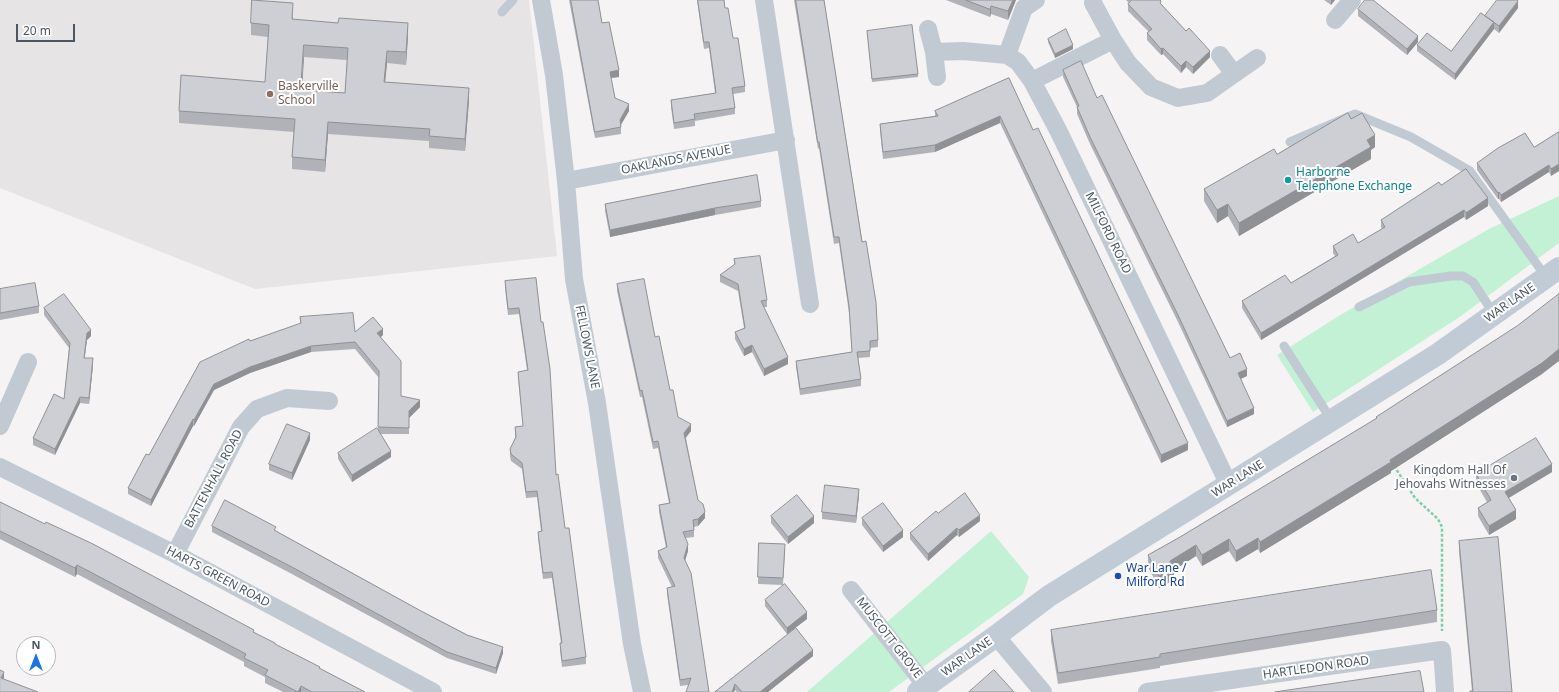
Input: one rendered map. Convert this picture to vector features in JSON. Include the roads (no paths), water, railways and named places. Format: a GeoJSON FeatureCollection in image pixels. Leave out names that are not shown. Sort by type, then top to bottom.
{"type":"FeatureCollection","features":[{"type":"Feature","properties":{"kind":"street","name":"FELLOWS LANE"},"geometry":{"type":"LineString","coordinates":[[541,0],[554,75],[566,181],[574,279],[598,403],[632,644],[642,692]]}},
{"type":"Feature","properties":{"kind":"street"},"geometry":{"type":"LineString","coordinates":[[764,0],[810,304]]}},
{"type":"Feature","properties":{"kind":"street"},"geometry":{"type":"LineString","coordinates":[[934,52],[963,51],[1007,55],[1024,8],[1036,0]]}},
{"type":"Feature","properties":{"kind":"street"},"geometry":{"type":"LineString","coordinates":[[1335,20],[1352,0]]}},
{"type":"Feature","properties":{"kind":"street"},"geometry":{"type":"LineString","coordinates":[[1093,3],[1128,63],[1151,87],[1178,98],[1207,93],[1257,58]]}},
{"type":"Feature","properties":{"kind":"street"},"geometry":{"type":"LineString","coordinates":[[928,29],[934,52],[937,76]]}},
{"type":"Feature","properties":{"kind":"street"},"geometry":{"type":"LineString","coordinates":[[1032,81],[1114,40]]}},
{"type":"Feature","properties":{"kind":"street","name":"MILFORD ROAD"},"geometry":{"type":"LineString","coordinates":[[1007,55],[1018,62],[1032,81],[1059,132],[1229,485]]}},
{"type":"Feature","properties":{"kind":"street"},"geometry":{"type":"LineString","coordinates":[[1220,55],[1234,74]]}},
{"type":"Feature","properties":{"kind":"street","name":"OAKLANDS AVENUE"},"geometry":{"type":"LineString","coordinates":[[566,181],[786,140]]}},
{"type":"Feature","properties":{"kind":"street","name":"WAR LANE"},"geometry":{"type":"LineString","coordinates":[[922,689],[1049,596],[1111,556],[1229,485],[1438,354],[1553,273]]}},
{"type":"Feature","properties":{"kind":"street"},"geometry":{"type":"LineString","coordinates":[[0,426],[28,362]]}},
{"type":"Feature","properties":{"kind":"street","name":"BATTENHALL ROAD"},"geometry":{"type":"LineString","coordinates":[[175,554],[241,427],[257,409],[287,398],[328,401]]}},
{"type":"Feature","properties":{"kind":"street","name":"HARTS GREEN ROAD"},"geometry":{"type":"LineString","coordinates":[[0,467],[175,554],[433,692]]}},
{"type":"Feature","properties":{"kind":"street","name":"MUSCOTT GROVE"},"geometry":{"type":"LineString","coordinates":[[851,590],[922,689]]}},
{"type":"Feature","properties":{"kind":"street"},"geometry":{"type":"LineString","coordinates":[[996,636],[1043,692]]}},
{"type":"Feature","properties":{"kind":"street","name":"HARTLEDON ROAD"},"geometry":{"type":"LineString","coordinates":[[1147,692],[1442,650],[1445,692]]}},
{"type":"Feature","properties":{"kind":"lane"},"geometry":{"type":"LineString","coordinates":[[502,12],[513,0]]}},
{"type":"Feature","properties":{"kind":"lane"},"geometry":{"type":"LineString","coordinates":[[1290,142],[1355,114],[1411,137],[1470,171],[1553,273]]}},
{"type":"Feature","properties":{"kind":"lane"},"geometry":{"type":"LineString","coordinates":[[1359,307],[1409,282],[1451,276],[1463,276],[1472,282],[1494,314]]}},
{"type":"Feature","properties":{"kind":"lane"},"geometry":{"type":"LineString","coordinates":[[1284,346],[1332,421]]}},
{"type":"Feature","properties":{"kind":"place","name":"Baskerville School"},"geometry":{"type":"Point","coordinates":[270,94]}},
{"type":"Feature","properties":{"kind":"place","name":"Harborne Telephone Exchange"},"geometry":{"type":"Point","coordinates":[1288,180]}},
{"type":"Feature","properties":{"kind":"place","name":"Kingdom Hall Of Jehovahs Witnesses"},"geometry":{"type":"Point","coordinates":[1514,478]}},
{"type":"Feature","properties":{"kind":"place","name":"War Lane / Milford Rd"},"geometry":{"type":"Point","coordinates":[1118,576]}}]}
